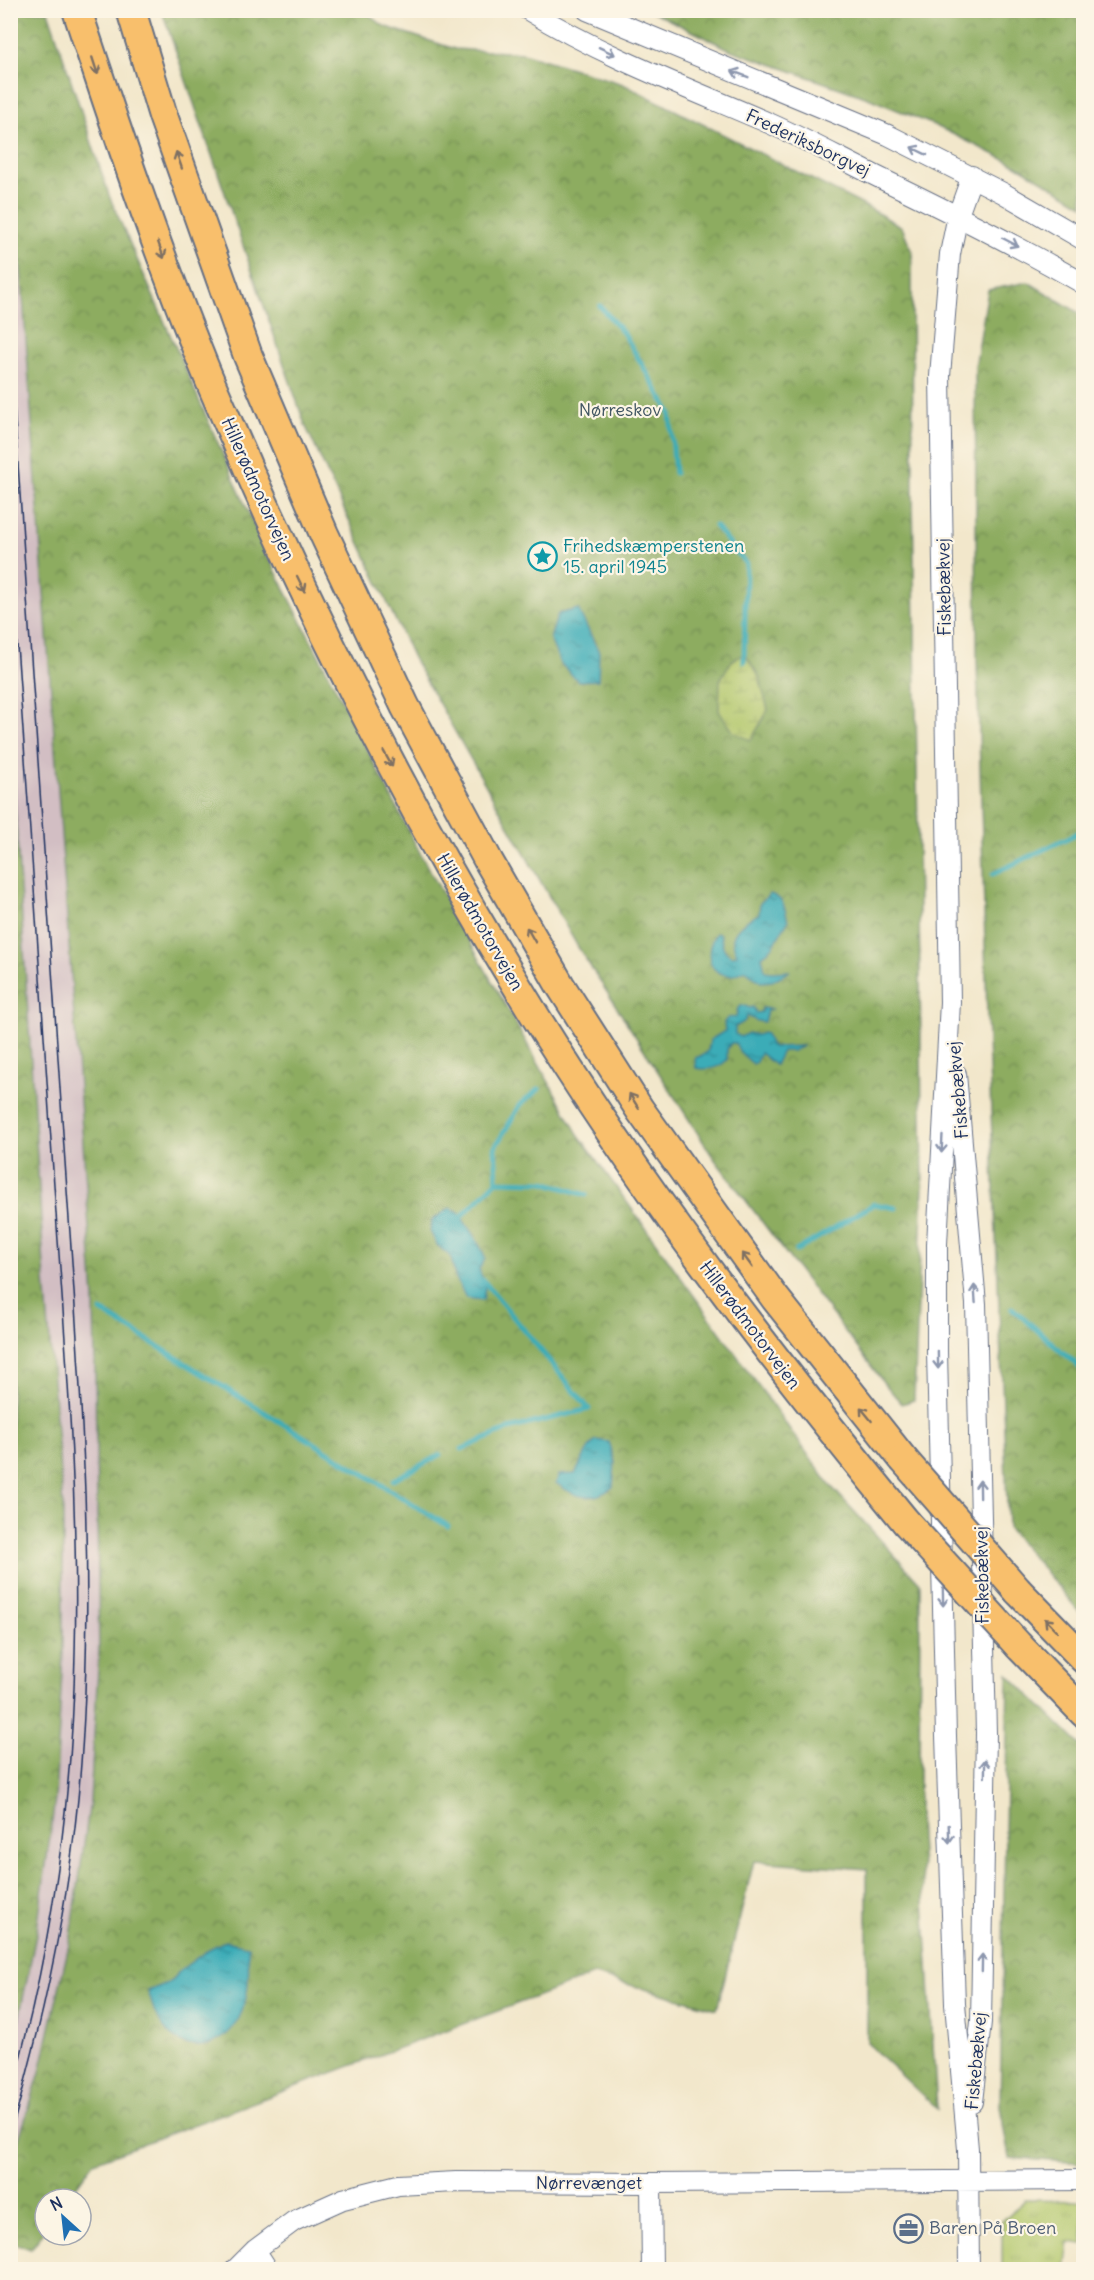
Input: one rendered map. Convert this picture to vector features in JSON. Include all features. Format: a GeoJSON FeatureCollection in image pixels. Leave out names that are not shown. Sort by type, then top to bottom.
{"type":"FeatureCollection","features":[{"type":"Feature","properties":{"kind":"highway","name":"Hillerødmotorvejen"},"geometry":{"type":"LineString","coordinates":[[76,10],[117,131],[203,364],[282,544],[368,722],[456,883],[526,1002],[610,1132],[743,1318],[821,1419],[906,1522],[1083,1713]]}},
{"type":"Feature","properties":{"kind":"highway","name":"Hillerødmotorvejen"},"geometry":{"type":"LineString","coordinates":[[131,10],[163,116],[248,356],[324,534],[405,706],[536,944],[640,1110],[774,1298],[903,1459],[1018,1591],[1083,1659]]}},
{"type":"Feature","properties":{"kind":"street","name":"Frederiksborgvej"},"geometry":{"type":"LineString","coordinates":[[528,10],[554,26],[675,83],[774,126],[957,215],[1016,245],[1083,284]]}},
{"type":"Feature","properties":{"kind":"street","name":"Frederiksborgvej"},"geometry":{"type":"LineString","coordinates":[[587,10],[888,135],[972,176],[1083,240]]}},
{"type":"Feature","properties":{"kind":"street","name":"Fiskebækvej"},"geometry":{"type":"LineString","coordinates":[[969,2270],[968,2149],[954,1981],[946,1736],[937,1352],[937,1244],[950,1002],[940,376],[950,254],[957,215],[972,176]]}},
{"type":"Feature","properties":{"kind":"street","name":"Fiskebækvej"},"geometry":{"type":"LineString","coordinates":[[950,1002],[976,1304],[986,1733],[981,2022],[968,2149]]}},
{"type":"Feature","properties":{"kind":"street","name":"Nørrevænget"},"geometry":{"type":"LineString","coordinates":[[235,2270],[255,2250],[294,2221],[326,2206],[398,2185],[456,2182],[1083,2180]]}},
{"type":"Feature","properties":{"kind":"street"},"geometry":{"type":"LineString","coordinates":[[651,2183],[652,2270]]}},
{"type":"Feature","properties":{"kind":"street"},"geometry":{"type":"LineString","coordinates":[[255,2250],[268,2270]]}},
{"type":"Feature","properties":{"kind":"shaded area"},"geometry":{"type":"Polygon","coordinates":[[[10,128],[94,1298],[99,1652],[90,1801],[71,1936],[40,2072],[11,2164],[11,2057],[37,1930],[55,1799],[63,1653],[63,1507],[44,1267],[11,744],[10,128]]]}},
{"type":"Feature","properties":{"kind":"green space"},"geometry":{"type":"Polygon","coordinates":[[[10,11],[48,11],[110,198],[266,552],[422,857],[578,1134],[829,1484],[920,1583],[919,1820],[937,2109],[867,2043],[867,1869],[754,1861],[717,2009],[594,1975],[94,2162],[76,2187],[33,2187],[33,2246],[31,2249],[11,2242],[11,2164],[40,2072],[71,1936],[90,1801],[99,1652],[94,1298],[11,128],[10,11]]]}},
{"type":"Feature","properties":{"kind":"green space","name":"Nørreskov"},"geometry":{"type":"Polygon","coordinates":[[[162,11],[364,11],[384,26],[455,49],[523,53],[623,84],[869,208],[902,227],[912,251],[913,494],[923,1185],[914,1400],[902,1404],[884,1383],[713,1157],[578,947],[413,658],[305,425],[162,11]]]}},
{"type":"Feature","properties":{"kind":"green space"},"geometry":{"type":"Polygon","coordinates":[[[651,11],[1083,11],[1083,205],[1016,165],[934,125],[868,98],[731,50],[651,11]]]}},
{"type":"Feature","properties":{"kind":"green space"},"geometry":{"type":"Polygon","coordinates":[[[1028,282],[1084,316],[1083,1616],[1008,1528],[987,1015],[977,662],[975,368],[988,290],[1028,282]]]}},
{"type":"Feature","properties":{"kind":"green space"},"geometry":{"type":"Polygon","coordinates":[[[745,654],[759,676],[768,710],[751,740],[734,733],[719,711],[720,680],[732,660],[745,654]]]}},
{"type":"Feature","properties":{"kind":"green space"},"geometry":{"type":"Polygon","coordinates":[[[11,744],[44,1267],[63,1507],[63,1653],[55,1799],[37,1930],[11,2057],[11,744]]]}},
{"type":"Feature","properties":{"kind":"green space"},"geometry":{"type":"Polygon","coordinates":[[[1008,1674],[1083,1748],[1083,2163],[1009,2158],[1000,2106],[1008,1674]]]}},
{"type":"Feature","properties":{"kind":"green space"},"geometry":{"type":"Polygon","coordinates":[[[1025,2200],[1083,2201],[1083,2244],[1069,2242],[1065,2269],[1002,2269],[1002,2221],[1025,2200]]]}},
{"type":"Feature","properties":{"kind":"water"},"geometry":{"type":"Polygon","coordinates":[[[578,609],[599,652],[598,680],[578,681],[560,663],[550,639],[558,614],[578,609]]]}},
{"type":"Feature","properties":{"kind":"water"},"geometry":{"type":"Polygon","coordinates":[[[770,894],[781,901],[788,921],[774,945],[762,956],[765,971],[790,971],[772,981],[761,982],[745,970],[732,975],[717,971],[709,954],[712,939],[716,933],[720,934],[727,953],[733,956],[737,954],[733,942],[734,934],[743,923],[759,914],[760,903],[770,894]]]}},
{"type":"Feature","properties":{"kind":"water"},"geometry":{"type":"Polygon","coordinates":[[[742,1005],[753,1007],[756,1013],[761,1012],[762,1008],[773,1009],[767,1010],[764,1022],[747,1016],[744,1022],[735,1027],[735,1034],[741,1037],[748,1033],[766,1034],[773,1047],[803,1046],[792,1051],[782,1051],[775,1065],[760,1053],[753,1064],[740,1052],[735,1043],[731,1043],[727,1049],[727,1060],[724,1063],[713,1068],[696,1068],[695,1058],[707,1052],[710,1040],[725,1031],[724,1022],[728,1018],[736,1017],[738,1008],[742,1005]]]}},
{"type":"Feature","properties":{"kind":"water"},"geometry":{"type":"Polygon","coordinates":[[[450,1208],[459,1212],[483,1253],[485,1259],[479,1269],[485,1287],[483,1300],[466,1298],[455,1276],[451,1257],[437,1245],[430,1231],[432,1220],[450,1208]]]}},
{"type":"Feature","properties":{"kind":"water"},"geometry":{"type":"Polygon","coordinates":[[[596,1440],[609,1442],[615,1462],[613,1487],[598,1495],[584,1497],[556,1483],[559,1475],[575,1474],[587,1451],[596,1440]]]}},
{"type":"Feature","properties":{"kind":"water"},"geometry":{"type":"Polygon","coordinates":[[[225,1941],[248,1946],[248,1983],[243,2010],[231,2030],[220,2039],[198,2046],[186,2044],[175,2039],[165,2030],[156,2014],[148,1991],[168,1983],[182,1969],[209,1949],[225,1941]]]}},
{"type":"Feature","properties":{"kind":"waterway"},"geometry":{"type":"LineString","coordinates":[[600,306],[624,334],[670,412],[675,473]]}},
{"type":"Feature","properties":{"kind":"waterway"},"geometry":{"type":"LineString","coordinates":[[715,526],[746,564],[744,662]]}},
{"type":"Feature","properties":{"kind":"waterway"},"geometry":{"type":"LineString","coordinates":[[993,874],[1084,830]]}},
{"type":"Feature","properties":{"kind":"waterway"},"geometry":{"type":"LineString","coordinates":[[497,1181],[495,1147],[521,1104],[539,1089]]}},
{"type":"Feature","properties":{"kind":"waterway"},"geometry":{"type":"LineString","coordinates":[[461,1217],[497,1181],[544,1182],[586,1195]]}},
{"type":"Feature","properties":{"kind":"waterway"},"geometry":{"type":"LineString","coordinates":[[796,1251],[874,1204],[896,1208]]}},
{"type":"Feature","properties":{"kind":"waterway"},"geometry":{"type":"LineString","coordinates":[[462,1449],[509,1429],[589,1409],[483,1280]]}},
{"type":"Feature","properties":{"kind":"waterway"},"geometry":{"type":"LineString","coordinates":[[1012,1308],[1084,1371]]}},
{"type":"Feature","properties":{"kind":"waterway"},"geometry":{"type":"LineString","coordinates":[[101,1311],[448,1526]]}},
{"type":"Feature","properties":{"kind":"waterway"},"geometry":{"type":"LineString","coordinates":[[393,1480],[440,1455]]}},
{"type":"Feature","properties":{"kind":"tram line"},"geometry":{"type":"LineString","coordinates":[[10,345],[79,1364],[87,1625],[78,1799],[67,1884],[43,2011],[10,2136]]}},
{"type":"Feature","properties":{"kind":"tram line"},"geometry":{"type":"LineString","coordinates":[[10,544],[67,1361],[76,1595],[73,1710],[57,1876],[37,1987],[10,2095]]}},
{"type":"Feature","properties":{"kind":"place","name":"Frihedskæmperstenen 15. april 1945"},"geometry":{"type":"Point","coordinates":[542,556]}},
{"type":"Feature","properties":{"kind":"place","name":"Baren På Broen"},"geometry":{"type":"Point","coordinates":[908,2228]}}]}
